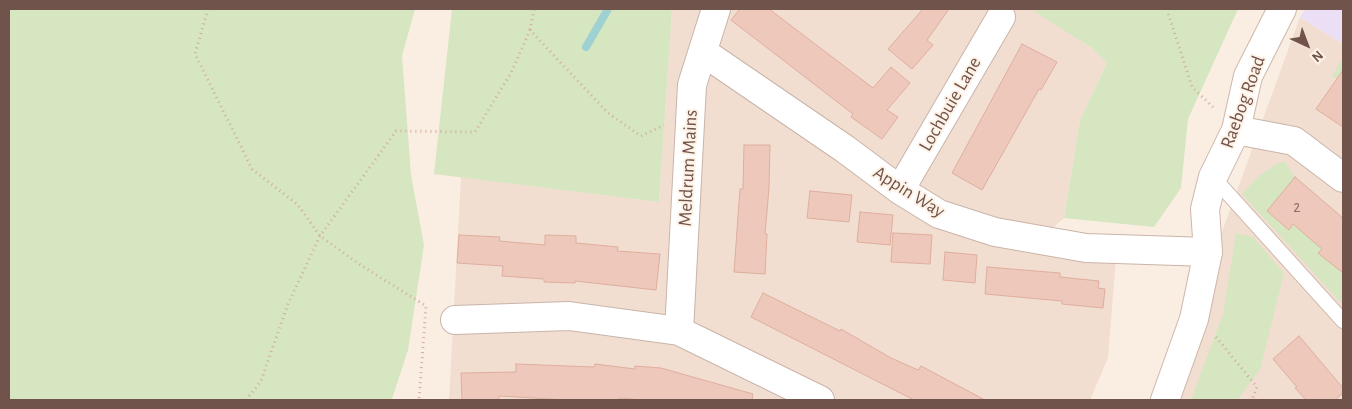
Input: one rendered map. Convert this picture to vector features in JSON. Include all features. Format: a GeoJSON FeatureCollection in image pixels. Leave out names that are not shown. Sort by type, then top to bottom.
{"type":"FeatureCollection","features":[{"type":"Feature","properties":{"kind":"street","name":"Meldrum Mains"},"geometry":{"type":"LineString","coordinates":[[679,331],[692,85],[716,9]]}},
{"type":"Feature","properties":{"kind":"street","name":"Raebog Road"},"geometry":{"type":"LineString","coordinates":[[1165,400],[1194,319],[1208,252],[1205,209],[1213,176],[1236,130],[1248,76],[1282,9]]}},
{"type":"Feature","properties":{"kind":"street","name":"Lochbuie Lane"},"geometry":{"type":"LineString","coordinates":[[900,190],[1001,17]]}},
{"type":"Feature","properties":{"kind":"street","name":"Appin Way"},"geometry":{"type":"LineString","coordinates":[[703,52],[845,149],[900,190],[938,214],[994,232],[1086,248],[1208,252]]}},
{"type":"Feature","properties":{"kind":"street"},"geometry":{"type":"LineString","coordinates":[[1236,130],[1294,141],[1343,178]]}},
{"type":"Feature","properties":{"kind":"street"},"geometry":{"type":"LineString","coordinates":[[455,320],[569,316],[679,331],[820,400]]}},
{"type":"Feature","properties":{"kind":"lane"},"geometry":{"type":"LineString","coordinates":[[1213,176],[1343,321]]}},
{"type":"Feature","properties":{"kind":"path"},"geometry":{"type":"LineString","coordinates":[[208,9],[195,54],[252,170],[298,205],[320,236],[359,264],[426,306],[419,400]]}},
{"type":"Feature","properties":{"kind":"path"},"geometry":{"type":"LineString","coordinates":[[246,400],[261,381],[288,304],[320,236],[396,131],[475,132],[511,73],[530,30],[534,9]]}},
{"type":"Feature","properties":{"kind":"path"},"geometry":{"type":"LineString","coordinates":[[1168,9],[1192,87],[1236,130]]}},
{"type":"Feature","properties":{"kind":"path"},"geometry":{"type":"LineString","coordinates":[[530,30],[608,112],[641,136],[691,112]]}},
{"type":"Feature","properties":{"kind":"path"},"geometry":{"type":"LineString","coordinates":[[1194,319],[1217,338],[1257,387],[1252,400]]}},
{"type":"Feature","properties":{"kind":"shaded area"},"geometry":{"type":"Polygon","coordinates":[[[672,9],[1034,9],[1092,48],[1107,63],[1080,120],[1064,218],[1024,253],[1116,257],[1108,358],[1090,400],[449,400],[461,177],[659,202],[672,9]]]}},
{"type":"Feature","properties":{"kind":"shaded area"},"geometry":{"type":"Polygon","coordinates":[[[1305,9],[1343,9],[1343,44],[1300,17],[1305,9]]]}},
{"type":"Feature","properties":{"kind":"shaded area"},"geometry":{"type":"Polygon","coordinates":[[[1300,17],[1343,44],[1343,400],[1161,400],[1300,17]]]}},
{"type":"Feature","properties":{"kind":"green space"},"geometry":{"type":"Polygon","coordinates":[[[9,9],[415,9],[402,56],[411,175],[424,245],[408,350],[392,399],[9,400],[9,9]]]}},
{"type":"Feature","properties":{"kind":"green space"},"geometry":{"type":"Polygon","coordinates":[[[452,9],[672,9],[659,202],[434,174],[452,9]]]}},
{"type":"Feature","properties":{"kind":"green space"},"geometry":{"type":"Polygon","coordinates":[[[1034,9],[1238,9],[1188,119],[1181,188],[1154,227],[1064,218],[1080,120],[1107,63],[1092,48],[1035,12],[1034,9]]]}},
{"type":"Feature","properties":{"kind":"green space"},"geometry":{"type":"Polygon","coordinates":[[[1343,57],[1343,83],[1332,76],[1343,57]]]}},
{"type":"Feature","properties":{"kind":"green space"},"geometry":{"type":"Polygon","coordinates":[[[1284,161],[1295,177],[1267,211],[1289,229],[1293,225],[1313,241],[1341,217],[1343,219],[1343,223],[1319,253],[1341,271],[1343,269],[1343,305],[1242,194],[1260,175],[1284,161]]]}},
{"type":"Feature","properties":{"kind":"green space"},"geometry":{"type":"Polygon","coordinates":[[[1236,233],[1253,237],[1284,273],[1260,370],[1237,400],[1191,400],[1223,314],[1236,233]]]}},
{"type":"Feature","properties":{"kind":"building"},"geometry":{"type":"Polygon","coordinates":[[[740,9],[769,9],[873,88],[891,67],[910,83],[887,110],[898,117],[882,139],[851,117],[853,114],[731,20],[740,9]]]}},
{"type":"Feature","properties":{"kind":"building"},"geometry":{"type":"Polygon","coordinates":[[[923,9],[949,9],[927,40],[933,45],[912,69],[888,49],[923,9]]]}},
{"type":"Feature","properties":{"kind":"building"},"geometry":{"type":"Polygon","coordinates":[[[1022,44],[1057,62],[1041,90],[1039,89],[982,190],[952,173],[1022,44]]]}},
{"type":"Feature","properties":{"kind":"building"},"geometry":{"type":"Polygon","coordinates":[[[1343,70],[1343,127],[1316,109],[1343,70]]]}},
{"type":"Feature","properties":{"kind":"building"},"geometry":{"type":"Polygon","coordinates":[[[744,145],[770,145],[765,234],[767,234],[765,274],[734,272],[740,189],[743,189],[744,145]]]}},
{"type":"Feature","properties":{"kind":"building"},"geometry":{"type":"Polygon","coordinates":[[[1295,177],[1343,218],[1343,273],[1318,253],[1322,249],[1293,224],[1289,230],[1267,211],[1295,177]]]}},
{"type":"Feature","properties":{"kind":"building"},"geometry":{"type":"Polygon","coordinates":[[[810,191],[852,195],[849,222],[807,218],[810,191]]]}},
{"type":"Feature","properties":{"kind":"building"},"geometry":{"type":"Polygon","coordinates":[[[860,212],[893,215],[890,245],[857,242],[860,212]]]}},
{"type":"Feature","properties":{"kind":"building"},"geometry":{"type":"Polygon","coordinates":[[[893,233],[932,235],[930,264],[891,262],[893,233]]]}},
{"type":"Feature","properties":{"kind":"building"},"geometry":{"type":"Polygon","coordinates":[[[459,235],[500,237],[499,241],[545,245],[545,235],[576,236],[576,243],[618,247],[617,251],[660,254],[656,290],[575,281],[575,283],[544,282],[544,279],[502,276],[503,266],[457,263],[459,235]]]}},
{"type":"Feature","properties":{"kind":"building"},"geometry":{"type":"Polygon","coordinates":[[[945,252],[977,255],[975,283],[943,280],[945,252]]]}},
{"type":"Feature","properties":{"kind":"building"},"geometry":{"type":"Polygon","coordinates":[[[987,267],[1060,273],[1060,277],[1099,281],[1098,288],[1105,289],[1103,308],[1062,304],[1062,301],[985,294],[987,267]]]}},
{"type":"Feature","properties":{"kind":"building"},"geometry":{"type":"Polygon","coordinates":[[[763,293],[840,331],[841,329],[891,358],[918,370],[921,366],[985,400],[914,400],[751,317],[763,293]]]}},
{"type":"Feature","properties":{"kind":"building"},"geometry":{"type":"Polygon","coordinates":[[[1299,336],[1343,388],[1343,393],[1335,400],[1306,400],[1273,359],[1299,336]]]}},
{"type":"Feature","properties":{"kind":"building"},"geometry":{"type":"Polygon","coordinates":[[[516,364],[594,367],[595,364],[635,369],[635,366],[661,368],[753,394],[752,400],[642,400],[619,398],[619,400],[567,400],[499,396],[499,400],[462,400],[461,373],[516,372],[516,364]]]}},
{"type":"Feature","properties":{"kind":"waterway"},"geometry":{"type":"LineString","coordinates":[[586,47],[608,9]]}}]}
